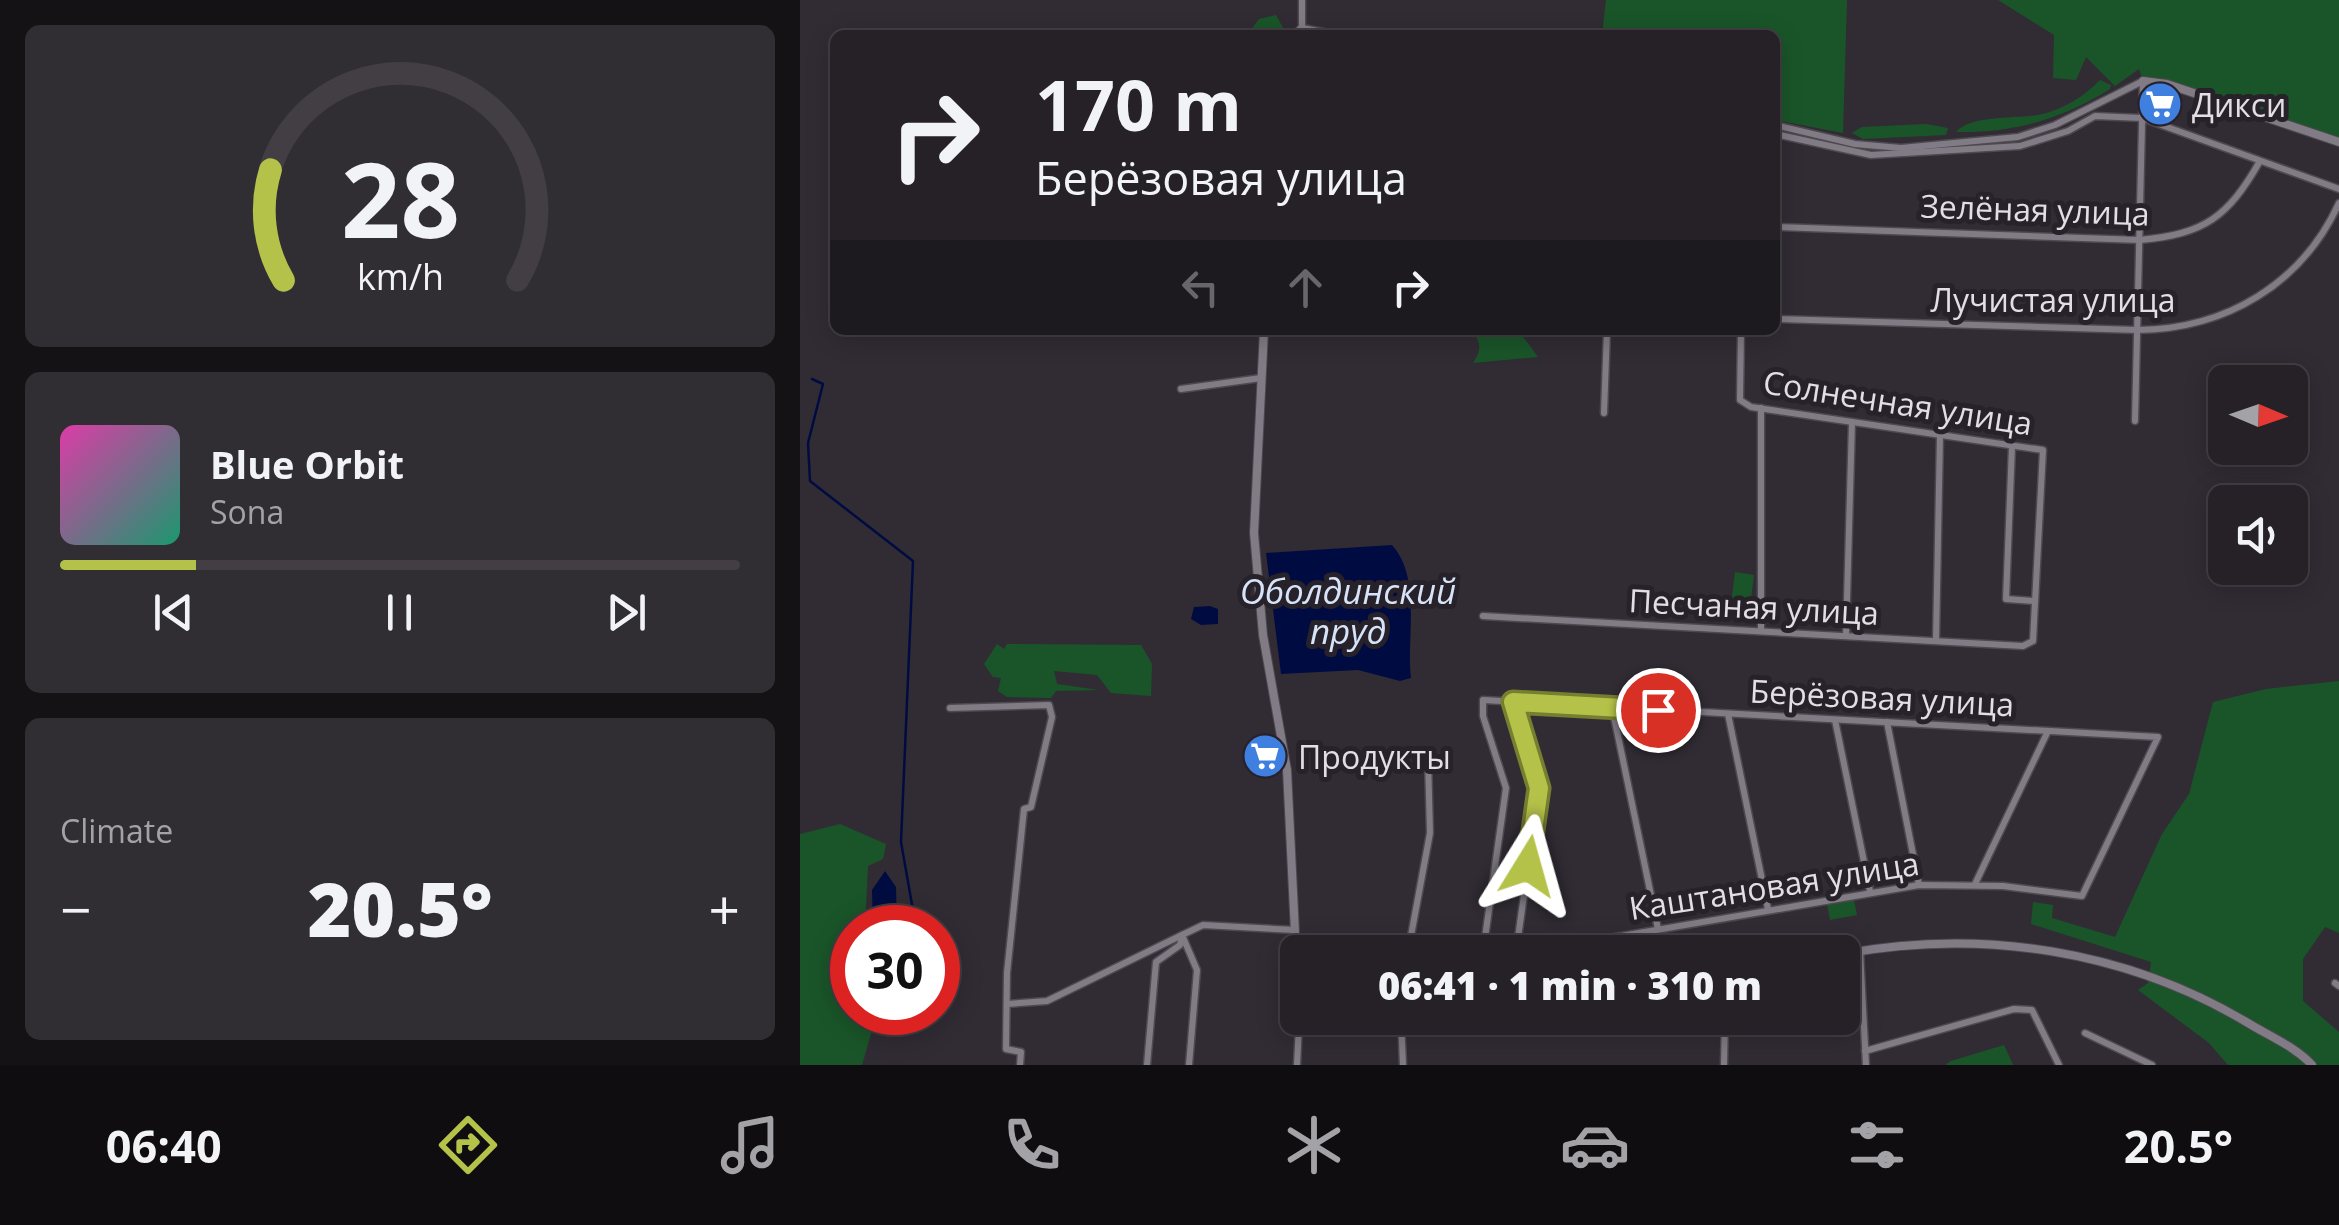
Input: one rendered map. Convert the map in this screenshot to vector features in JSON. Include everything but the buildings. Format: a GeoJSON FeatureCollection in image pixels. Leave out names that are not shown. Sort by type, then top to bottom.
{"type":"FeatureCollection","features":[{"type":"Feature","properties":{"kind":"street"},"geometry":{"type":"LineString","coordinates":[[1298,30],[1302,0]]}},
{"type":"Feature","properties":{"kind":"street"},"geometry":{"type":"LineString","coordinates":[[2135,421],[2143,81]]}},
{"type":"Feature","properties":{"kind":"street"},"geometry":{"type":"LineString","coordinates":[[1780,125],[1855,144],[1900,148],[2018,137],[2055,125],[2143,81],[2167,84],[2339,142]]}},
{"type":"Feature","properties":{"kind":"street"},"geometry":{"type":"LineString","coordinates":[[1780,135],[1871,155],[2020,146],[2068,132],[2095,116],[2142,118],[2339,190]]}},
{"type":"Feature","properties":{"kind":"street","name":"Зелёная улица"},"geometry":{"type":"LineString","coordinates":[[1780,227],[2140,240],[2174,237],[2208,224],[2240,197],[2260,160]]}},
{"type":"Feature","properties":{"kind":"street","name":"Лучистая улица"},"geometry":{"type":"LineString","coordinates":[[1780,319],[2172,329],[2214,319],[2266,292],[2307,256],[2339,203]]}},
{"type":"Feature","properties":{"kind":"street"},"geometry":{"type":"LineString","coordinates":[[1264,335],[1254,533],[1262,635],[1286,770],[1295,935]]}},
{"type":"Feature","properties":{"kind":"street"},"geometry":{"type":"LineString","coordinates":[[1604,413],[1606,335]]}},
{"type":"Feature","properties":{"kind":"street","name":"Солнечная улица"},"geometry":{"type":"LineString","coordinates":[[1742,335],[1740,400],[1761,408],[2043,450],[2033,640],[2023,646]]}},
{"type":"Feature","properties":{"kind":"street"},"geometry":{"type":"LineString","coordinates":[[1181,389],[1262,378]]}},
{"type":"Feature","properties":{"kind":"street"},"geometry":{"type":"LineString","coordinates":[[1761,408],[1761,630]]}},
{"type":"Feature","properties":{"kind":"street"},"geometry":{"type":"LineString","coordinates":[[1846,635],[1852,422]]}},
{"type":"Feature","properties":{"kind":"street"},"geometry":{"type":"LineString","coordinates":[[1936,640],[1940,435]]}},
{"type":"Feature","properties":{"kind":"street"},"geometry":{"type":"LineString","coordinates":[[2012,446],[2006,600],[2035,601]]}},
{"type":"Feature","properties":{"kind":"street","name":"Песчаная улица"},"geometry":{"type":"LineString","coordinates":[[1483,616],[2023,646]]}},
{"type":"Feature","properties":{"kind":"street","name":"Берёзовая улица"},"geometry":{"type":"LineString","coordinates":[[1485,935],[1506,788],[1484,716],[1484,700],[2158,737],[2086,892]]}},
{"type":"Feature","properties":{"kind":"street"},"geometry":{"type":"LineString","coordinates":[[1513,702],[1539,788],[1518,935]]}},
{"type":"Feature","properties":{"kind":"street"},"geometry":{"type":"LineString","coordinates":[[950,708],[1048,705],[1052,717],[1031,808],[1024,810],[1006,1049],[1021,1052],[1020,1065]]}},
{"type":"Feature","properties":{"kind":"street"},"geometry":{"type":"LineString","coordinates":[[1612,708],[1658,929]]}},
{"type":"Feature","properties":{"kind":"street"},"geometry":{"type":"LineString","coordinates":[[1728,714],[1768,909]]}},
{"type":"Feature","properties":{"kind":"street"},"geometry":{"type":"LineString","coordinates":[[1835,720],[1870,891]]}},
{"type":"Feature","properties":{"kind":"street"},"geometry":{"type":"LineString","coordinates":[[1887,722],[1919,885]]}},
{"type":"Feature","properties":{"kind":"street"},"geometry":{"type":"LineString","coordinates":[[1975,884],[2048,731]]}},
{"type":"Feature","properties":{"kind":"street"},"geometry":{"type":"LineString","coordinates":[[1411,935],[1430,833],[1428,759]]}},
{"type":"Feature","properties":{"kind":"street","name":"Каштановая улица"},"geometry":{"type":"LineString","coordinates":[[1624,935],[1919,885],[1975,884],[2078,897],[2086,892]]}},
{"type":"Feature","properties":{"kind":"street"},"geometry":{"type":"LineString","coordinates":[[1007,1004],[1047,1001],[1203,925],[1295,930]]}},
{"type":"Feature","properties":{"kind":"street"},"geometry":{"type":"LineString","coordinates":[[1146,1065],[1156,962],[1180,946],[1182,935]]}},
{"type":"Feature","properties":{"kind":"street"},"geometry":{"type":"LineString","coordinates":[[1182,935],[1196,970],[1190,1065]]}},
{"type":"Feature","properties":{"kind":"street"},"geometry":{"type":"LineString","coordinates":[[1866,1065],[1860,950],[1941,941],[1981,942],[2085,958],[2158,980],[2216,1004],[2312,1065]]}},
{"type":"Feature","properties":{"kind":"street"},"geometry":{"type":"LineString","coordinates":[[1866,1051],[2014,1008],[2032,1010],[2058,1065]]}},
{"type":"Feature","properties":{"kind":"street"},"geometry":{"type":"LineString","coordinates":[[2085,1033],[2152,1065]]}},
{"type":"Feature","properties":{"kind":"street"},"geometry":{"type":"LineString","coordinates":[[1296,1065],[1298,1035]]}},
{"type":"Feature","properties":{"kind":"street"},"geometry":{"type":"LineString","coordinates":[[1400,1035],[1402,1065]]}},
{"type":"Feature","properties":{"kind":"street"},"geometry":{"type":"LineString","coordinates":[[1724,1065],[1725,1035]]}},
{"type":"Feature","properties":{"kind":"green space"},"geometry":{"type":"Polygon","coordinates":[[[1606,0],[1847,0],[1843,133],[1780,121],[1780,30],[1603,30],[1606,0]]]}},
{"type":"Feature","properties":{"kind":"green space"},"geometry":{"type":"Polygon","coordinates":[[[1998,0],[2339,0],[2339,142],[2167,84],[2143,81],[2139,69],[2115,86],[2086,57],[2076,80],[2053,78],[2054,35],[1998,0]]]}},
{"type":"Feature","properties":{"kind":"green space"},"geometry":{"type":"Polygon","coordinates":[[[1276,15],[1284,30],[1251,30],[1259,19],[1276,15]]]}},
{"type":"Feature","properties":{"kind":"green space"},"geometry":{"type":"Polygon","coordinates":[[[2100,80],[2111,85],[2110,89],[2056,116],[2017,127],[1956,132],[1986,119],[2047,113],[2075,100],[2100,80]]]}},
{"type":"Feature","properties":{"kind":"green space"},"geometry":{"type":"Polygon","coordinates":[[[1926,124],[1948,128],[1946,135],[1863,139],[1852,133],[1862,127],[1926,124]]]}},
{"type":"Feature","properties":{"kind":"green space"},"geometry":{"type":"Polygon","coordinates":[[[1475,335],[1522,335],[1538,357],[1473,363],[1478,354],[1475,335]]]}},
{"type":"Feature","properties":{"kind":"green space"},"geometry":{"type":"Polygon","coordinates":[[[1735,572],[1754,575],[1749,614],[1730,612],[1735,572]]]}},
{"type":"Feature","properties":{"kind":"green space"},"geometry":{"type":"Polygon","coordinates":[[[997,644],[1004,649],[1007,644],[1141,645],[1152,664],[1151,696],[1111,693],[1097,675],[1054,671],[1057,684],[1099,690],[1056,691],[1051,698],[1007,697],[998,691],[1001,678],[993,677],[984,664],[997,644]]]}},
{"type":"Feature","properties":{"kind":"green space"},"geometry":{"type":"Polygon","coordinates":[[[2339,681],[2339,933],[2325,927],[2303,959],[2303,1001],[2339,1032],[2339,1065],[2228,1065],[2209,1043],[2138,990],[2148,983],[2151,962],[2031,924],[2033,902],[2053,905],[2052,918],[2115,937],[2162,834],[2189,794],[2213,702],[2266,689],[2339,681]]]}},
{"type":"Feature","properties":{"kind":"green space"},"geometry":{"type":"Polygon","coordinates":[[[840,824],[886,844],[883,859],[868,866],[866,905],[830,905],[830,1035],[871,1035],[862,1065],[800,1065],[800,834],[840,824]]]}},
{"type":"Feature","properties":{"kind":"green space"},"geometry":{"type":"Polygon","coordinates":[[[1854,900],[1857,915],[1830,920],[1827,904],[1854,900]]]}},
{"type":"Feature","properties":{"kind":"green space"},"geometry":{"type":"Polygon","coordinates":[[[2004,1045],[2013,1065],[1945,1065],[1951,1061],[2004,1045]]]}},
{"type":"Feature","properties":{"kind":"water","name":"Оболдинский пруд"},"geometry":{"type":"Polygon","coordinates":[[[1392,545],[1407,574],[1410,591],[1411,678],[1400,681],[1358,670],[1281,674],[1266,553],[1392,545]]]}},
{"type":"Feature","properties":{"kind":"water"},"geometry":{"type":"Polygon","coordinates":[[[1194,607],[1218,609],[1218,624],[1201,625],[1191,619],[1194,607]]]}},
{"type":"Feature","properties":{"kind":"water"},"geometry":{"type":"Polygon","coordinates":[[[885,871],[896,887],[896,905],[872,905],[872,890],[885,871]]]}},
{"type":"Feature","properties":{"kind":"waterway"},"geometry":{"type":"LineString","coordinates":[[812,379],[823,384],[808,443],[810,481],[913,561],[901,842],[912,905]]}},
{"type":"Feature","properties":{"kind":"place","name":"Дикси"},"geometry":{"type":"Point","coordinates":[2160,104]}},
{"type":"Feature","properties":{"kind":"place","name":"Продукты"},"geometry":{"type":"Point","coordinates":[1265,756]}},
{"type":"Feature","properties":{"kind":"route"},"geometry":{"type":"LineString","coordinates":[[1528,866],[1539,788],[1513,702],[1658,710]]}}]}
